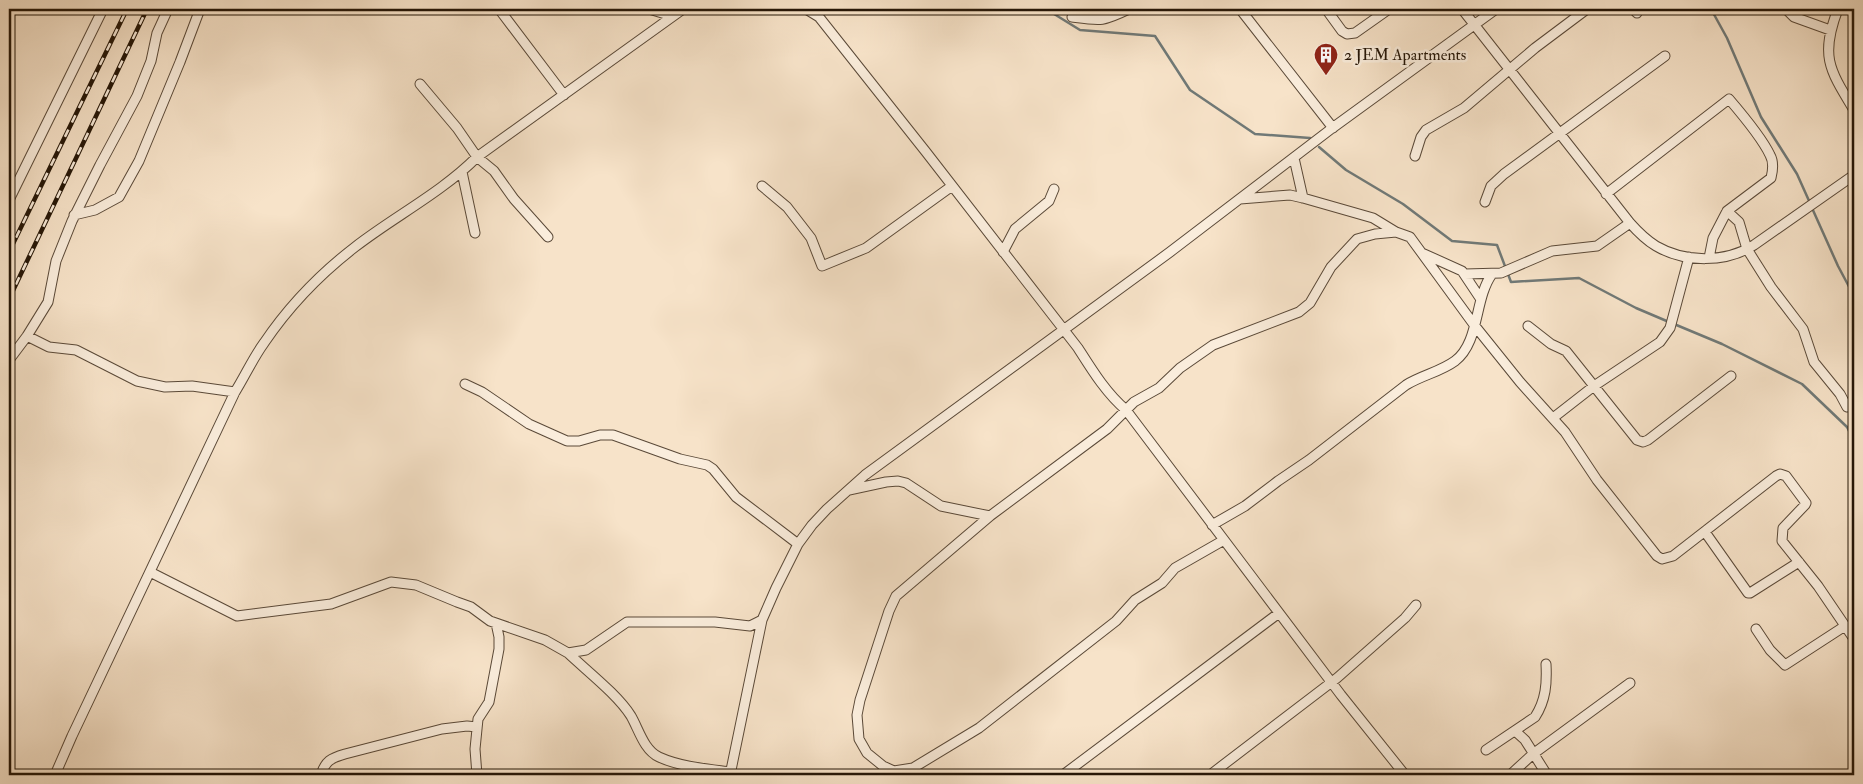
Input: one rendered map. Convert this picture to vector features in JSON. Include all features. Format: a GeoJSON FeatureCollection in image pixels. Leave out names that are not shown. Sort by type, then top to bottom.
{"type":"FeatureCollection","features":[{"type":"Feature","properties":{"kind":"street"},"geometry":{"type":"LineString","coordinates":[[9,200],[103,9]]}},
{"type":"Feature","properties":{"kind":"street"},"geometry":{"type":"LineString","coordinates":[[9,360],[27,336],[48,302],[56,261],[74,215],[137,96],[168,9]]}},
{"type":"Feature","properties":{"kind":"street"},"geometry":{"type":"LineString","coordinates":[[74,215],[95,210],[119,197],[139,161],[200,9]]}},
{"type":"Feature","properties":{"kind":"street"},"geometry":{"type":"LineString","coordinates":[[499,9],[564,95]]}},
{"type":"Feature","properties":{"kind":"street"},"geometry":{"type":"LineString","coordinates":[[649,9],[672,16]]}},
{"type":"Feature","properties":{"kind":"street"},"geometry":{"type":"LineString","coordinates":[[56,775],[72,736],[235,392],[263,344],[301,295],[356,247],[462,172],[477,157],[683,9]]}},
{"type":"Feature","properties":{"kind":"street"},"geometry":{"type":"LineString","coordinates":[[806,9],[819,17],[952,186],[1078,348],[1112,397],[1126,410],[1279,613],[1405,775]]}},
{"type":"Feature","properties":{"kind":"street"},"geometry":{"type":"LineString","coordinates":[[1072,17],[1097,21],[1107,19],[1129,9]]}},
{"type":"Feature","properties":{"kind":"street"},"geometry":{"type":"LineString","coordinates":[[1240,9],[1333,128]]}},
{"type":"Feature","properties":{"kind":"street"},"geometry":{"type":"LineString","coordinates":[[1326,9],[1342,31],[1347,34],[1355,33],[1389,9]]}},
{"type":"Feature","properties":{"kind":"street"},"geometry":{"type":"LineString","coordinates":[[1462,9],[1606,194],[1641,235],[1658,247],[1689,257],[1729,256],[1747,249],[1854,175]]}},
{"type":"Feature","properties":{"kind":"street"},"geometry":{"type":"LineString","coordinates":[[150,572],[237,616],[331,604],[391,582],[422,586],[471,607],[487,620],[545,640],[568,653],[620,702],[631,716],[647,746],[657,757],[685,765],[731,773],[762,620],[798,544],[817,520],[865,475],[1170,252],[1333,128],[1496,9]]}},
{"type":"Feature","properties":{"kind":"street"},"geometry":{"type":"LineString","coordinates":[[1415,156],[1419,142],[1426,130],[1464,108],[1535,48],[1587,9]]}},
{"type":"Feature","properties":{"kind":"street"},"geometry":{"type":"LineString","coordinates":[[1786,9],[1794,17],[1830,30]]}},
{"type":"Feature","properties":{"kind":"street"},"geometry":{"type":"LineString","coordinates":[[1838,9],[1830,30],[1830,68],[1854,110]]}},
{"type":"Feature","properties":{"kind":"street"},"geometry":{"type":"LineString","coordinates":[[1485,202],[1492,186],[1504,174],[1665,56]]}},
{"type":"Feature","properties":{"kind":"street"},"geometry":{"type":"LineString","coordinates":[[420,84],[457,128],[477,157],[494,171],[514,199],[548,238]]}},
{"type":"Feature","properties":{"kind":"street"},"geometry":{"type":"LineString","coordinates":[[1606,194],[1729,99],[1771,155],[1774,170],[1771,178],[1727,211],[1713,238],[1709,258]]}},
{"type":"Feature","properties":{"kind":"street"},"geometry":{"type":"LineString","coordinates":[[1294,158],[1303,198]]}},
{"type":"Feature","properties":{"kind":"street"},"geometry":{"type":"LineString","coordinates":[[462,172],[475,233]]}},
{"type":"Feature","properties":{"kind":"street"},"geometry":{"type":"LineString","coordinates":[[762,186],[787,207],[811,238],[822,266],[866,248],[952,186]]}},
{"type":"Feature","properties":{"kind":"street"},"geometry":{"type":"LineString","coordinates":[[1003,252],[1015,229],[1049,201],[1054,189]]}},
{"type":"Feature","properties":{"kind":"street"},"geometry":{"type":"LineString","coordinates":[[1238,199],[1282,196],[1303,198],[1373,218],[1396,232],[1410,237],[1475,326],[1520,382],[1565,432],[1597,480],[1657,556],[1662,559],[1672,556],[1780,474],[1786,476],[1806,503],[1783,528],[1782,541],[1854,639]]}},
{"type":"Feature","properties":{"kind":"street"},"geometry":{"type":"LineString","coordinates":[[1727,211],[1739,222],[1747,249],[1771,287],[1803,329],[1814,362],[1840,394],[1847,407]]}},
{"type":"Feature","properties":{"kind":"street"},"geometry":{"type":"LineString","coordinates":[[1465,274],[1492,274],[1507,271],[1552,251],[1597,246],[1630,223]]}},
{"type":"Feature","properties":{"kind":"street"},"geometry":{"type":"LineString","coordinates":[[1224,540],[1175,568],[1162,583],[1135,600],[1116,621],[979,728],[913,768],[894,771],[883,766],[867,753],[859,739],[857,715],[860,700],[888,611],[896,596],[990,516],[1106,429],[1140,398],[1159,388],[1180,368],[1213,346],[1299,312],[1310,303],[1331,267],[1357,239],[1375,234],[1396,232]]}},
{"type":"Feature","properties":{"kind":"street"},"geometry":{"type":"LineString","coordinates":[[1422,252],[1458,268],[1465,274],[1480,298]]}},
{"type":"Feature","properties":{"kind":"street"},"geometry":{"type":"LineString","coordinates":[[1553,418],[1594,386],[1660,342],[1666,336],[1670,328],[1689,257]]}},
{"type":"Feature","properties":{"kind":"street"},"geometry":{"type":"LineString","coordinates":[[1212,525],[1245,506],[1309,460],[1391,395],[1414,380],[1455,360],[1466,347],[1475,326],[1480,298],[1486,282],[1492,274]]}},
{"type":"Feature","properties":{"kind":"street"},"geometry":{"type":"LineString","coordinates":[[1528,326],[1551,344],[1566,351],[1638,440],[1643,442],[1731,376]]}},
{"type":"Feature","properties":{"kind":"street"},"geometry":{"type":"LineString","coordinates":[[27,336],[49,347],[76,350],[137,381],[164,387],[192,386],[235,392]]}},
{"type":"Feature","properties":{"kind":"street"},"geometry":{"type":"LineString","coordinates":[[465,384],[482,392],[529,424],[566,441],[579,441],[600,435],[613,434],[680,459],[707,465],[713,469],[736,497],[798,544]]}},
{"type":"Feature","properties":{"kind":"street"},"geometry":{"type":"LineString","coordinates":[[847,491],[898,481],[906,483],[941,506],[990,516]]}},
{"type":"Feature","properties":{"kind":"street"},"geometry":{"type":"LineString","coordinates":[[1705,532],[1750,594],[1799,562]]}},
{"type":"Feature","properties":{"kind":"street"},"geometry":{"type":"LineString","coordinates":[[1210,775],[1332,682],[1405,618],[1416,605]]}},
{"type":"Feature","properties":{"kind":"street"},"geometry":{"type":"LineString","coordinates":[[1064,775],[1279,613]]}},
{"type":"Feature","properties":{"kind":"street"},"geometry":{"type":"LineString","coordinates":[[568,653],[586,650],[627,622],[714,622],[750,626],[762,620]]}},
{"type":"Feature","properties":{"kind":"street"},"geometry":{"type":"LineString","coordinates":[[477,775],[475,749],[478,717],[490,699],[499,649],[496,623]]}},
{"type":"Feature","properties":{"kind":"street"},"geometry":{"type":"LineString","coordinates":[[1756,629],[1770,650],[1785,665],[1845,626]]}},
{"type":"Feature","properties":{"kind":"street"},"geometry":{"type":"LineString","coordinates":[[1486,750],[1530,722],[1540,710],[1547,685],[1546,664]]}},
{"type":"Feature","properties":{"kind":"street"},"geometry":{"type":"LineString","coordinates":[[1510,775],[1533,754],[1630,683]]}},
{"type":"Feature","properties":{"kind":"street"},"geometry":{"type":"LineString","coordinates":[[321,775],[323,767],[330,759],[345,754],[442,728],[477,727]]}},
{"type":"Feature","properties":{"kind":"street"},"geometry":{"type":"LineString","coordinates":[[1515,731],[1525,740],[1547,775]]}},
{"type":"Feature","properties":{"kind":"waterway"},"geometry":{"type":"LineString","coordinates":[[1046,9],[1080,30],[1155,36],[1190,90],[1255,134],[1310,138]]}},
{"type":"Feature","properties":{"kind":"waterway"},"geometry":{"type":"LineString","coordinates":[[1711,9],[1727,38],[1761,117],[1797,174],[1810,203]]}},
{"type":"Feature","properties":{"kind":"waterway"},"geometry":{"type":"LineString","coordinates":[[1319,147],[1346,170],[1403,204],[1452,241],[1497,245],[1511,282],[1579,278],[1636,308],[1669,322]]}},
{"type":"Feature","properties":{"kind":"waterway"},"geometry":{"type":"LineString","coordinates":[[1812,208],[1838,266],[1854,296]]}},
{"type":"Feature","properties":{"kind":"waterway"},"geometry":{"type":"LineString","coordinates":[[1674,324],[1722,344],[1802,384],[1847,427],[1854,441]]}},
{"type":"Feature","properties":{"kind":"railway"},"geometry":{"type":"LineString","coordinates":[[9,252],[127,9]]}},
{"type":"Feature","properties":{"kind":"railway"},"geometry":{"type":"LineString","coordinates":[[9,299],[147,9]]}},
{"type":"Feature","properties":{"kind":"place","name":"2 JEM Apartments"},"geometry":{"type":"Point","coordinates":[1326,76]}}]}
